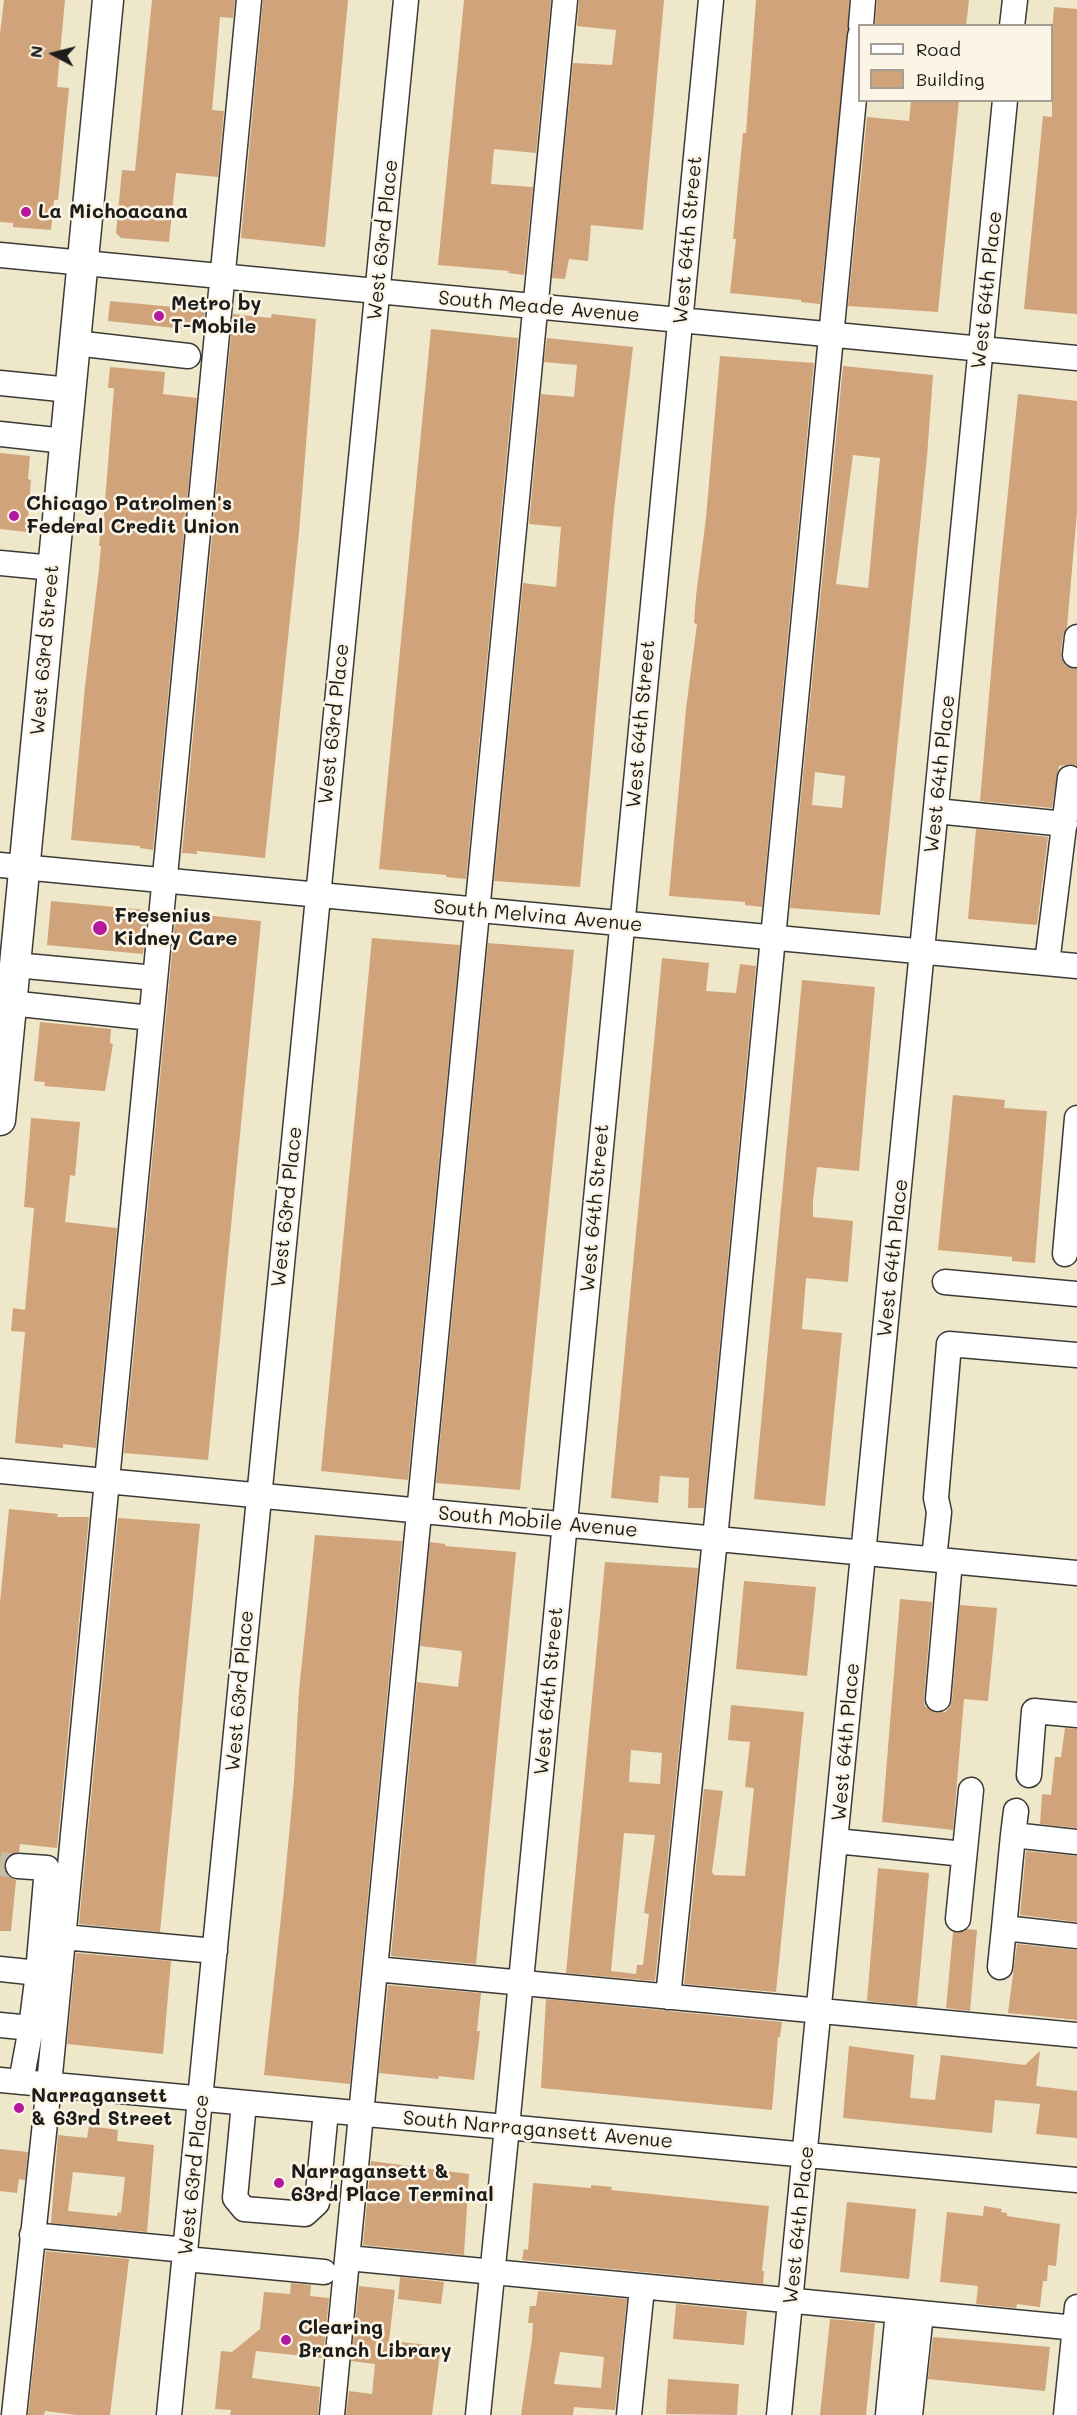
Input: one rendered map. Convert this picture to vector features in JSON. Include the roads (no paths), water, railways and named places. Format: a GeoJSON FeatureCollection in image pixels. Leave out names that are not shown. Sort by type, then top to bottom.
{"type":"FeatureCollection","features":[{"type":"Feature","properties":{"kind":"main road","name":"West 63rd Street"},"geometry":{"type":"LineString","coordinates":[[0,1120],[6,1003],[15,965],[12,866],[53,568],[108,0]]}},
{"type":"Feature","properties":{"kind":"street"},"geometry":{"type":"LineString","coordinates":[[14,2415],[49,2085],[249,0]]}},
{"type":"Feature","properties":{"kind":"street","name":"West 63rd Place"},"geometry":{"type":"LineString","coordinates":[[169,2415],[406,0]]}},
{"type":"Feature","properties":{"kind":"street"},"geometry":{"type":"LineString","coordinates":[[332,2415],[565,0]]}},
{"type":"Feature","properties":{"kind":"street","name":"West 64th Street"},"geometry":{"type":"LineString","coordinates":[[478,2415],[711,0]]}},
{"type":"Feature","properties":{"kind":"street"},"geometry":{"type":"LineString","coordinates":[[861,24],[863,0]]}},
{"type":"Feature","properties":{"kind":"street"},"geometry":{"type":"LineString","coordinates":[[1012,24],[1015,0]]}},
{"type":"Feature","properties":{"kind":"street"},"geometry":{"type":"LineString","coordinates":[[668,1997],[715,1539],[771,938],[858,57]]}},
{"type":"Feature","properties":{"kind":"street","name":"West 64th Place"},"geometry":{"type":"LineString","coordinates":[[779,2415],[1005,102]]}},
{"type":"Feature","properties":{"kind":"street","name":"South Meade Avenue"},"geometry":{"type":"LineString","coordinates":[[0,255],[1077,358]]}},
{"type":"Feature","properties":{"kind":"street"},"geometry":{"type":"LineString","coordinates":[[75,343],[188,356]]}},
{"type":"Feature","properties":{"kind":"street"},"geometry":{"type":"LineString","coordinates":[[0,382],[70,390]]}},
{"type":"Feature","properties":{"kind":"street"},"geometry":{"type":"LineString","coordinates":[[0,434],[65,441]]}},
{"type":"Feature","properties":{"kind":"street"},"geometry":{"type":"LineString","coordinates":[[0,563],[53,568]]}},
{"type":"Feature","properties":{"kind":"street"},"geometry":{"type":"LineString","coordinates":[[1047,963],[1070,778]]}},
{"type":"Feature","properties":{"kind":"street"},"geometry":{"type":"LineString","coordinates":[[936,812],[1065,824]]}},
{"type":"Feature","properties":{"kind":"street","name":"South Melvina Avenue"},"geometry":{"type":"LineString","coordinates":[[12,866],[1077,966]]}},
{"type":"Feature","properties":{"kind":"street"},"geometry":{"type":"LineString","coordinates":[[15,965],[155,978]]}},
{"type":"Feature","properties":{"kind":"street"},"geometry":{"type":"LineString","coordinates":[[6,1003],[151,1018]]}},
{"type":"Feature","properties":{"kind":"street"},"geometry":{"type":"LineString","coordinates":[[1065,1254],[1072,1228],[1077,1118]]}},
{"type":"Feature","properties":{"kind":"street"},"geometry":{"type":"LineString","coordinates":[[945,1282],[1077,1294]]}},
{"type":"Feature","properties":{"kind":"street"},"geometry":{"type":"LineString","coordinates":[[938,1699],[934,1559],[924,1509],[936,1498],[949,1344],[1077,1355]]}},
{"type":"Feature","properties":{"kind":"street","name":"South Mobile Avenue"},"geometry":{"type":"LineString","coordinates":[[0,1471],[1077,1573]]}},
{"type":"Feature","properties":{"kind":"street"},"geometry":{"type":"LineString","coordinates":[[1029,1775],[1034,1711],[1077,1716]]}},
{"type":"Feature","properties":{"kind":"street"},"geometry":{"type":"LineString","coordinates":[[958,1919],[971,1790]]}},
{"type":"Feature","properties":{"kind":"street"},"geometry":{"type":"LineString","coordinates":[[1000,1967],[1016,1811]]}},
{"type":"Feature","properties":{"kind":"street"},"geometry":{"type":"LineString","coordinates":[[1013,1835],[1077,1842]]}},
{"type":"Feature","properties":{"kind":"street"},"geometry":{"type":"LineString","coordinates":[[836,1841],[964,1854]]}},
{"type":"Feature","properties":{"kind":"street"},"geometry":{"type":"LineString","coordinates":[[11,2081],[31,2028],[47,1868],[18,1866]]}},
{"type":"Feature","properties":{"kind":"street"},"geometry":{"type":"LineString","coordinates":[[1004,1928],[1077,1935]]}},
{"type":"Feature","properties":{"kind":"street"},"geometry":{"type":"LineString","coordinates":[[63,1937],[215,1951]]}},
{"type":"Feature","properties":{"kind":"street"},"geometry":{"type":"LineString","coordinates":[[375,1968],[1077,2035]]}},
{"type":"Feature","properties":{"kind":"street"},"geometry":{"type":"LineString","coordinates":[[0,1969],[38,1972]]}},
{"type":"Feature","properties":{"kind":"street"},"geometry":{"type":"LineString","coordinates":[[0,2025],[31,2028]]}},
{"type":"Feature","properties":{"kind":"street","name":"South Narragansett Avenue"},"geometry":{"type":"LineString","coordinates":[[11,2081],[1077,2181]]}},
{"type":"Feature","properties":{"kind":"street"},"geometry":{"type":"LineString","coordinates":[[244,2103],[235,2198],[244,2208],[254,2210],[305,2214],[317,2203],[326,2111]]}},
{"type":"Feature","properties":{"kind":"street"},"geometry":{"type":"LineString","coordinates":[[32,2235],[324,2272]]}},
{"type":"Feature","properties":{"kind":"street"},"geometry":{"type":"LineString","coordinates":[[348,2258],[909,2313],[1076,2321],[1066,2415]]}},
{"type":"Feature","properties":{"kind":"street"},"geometry":{"type":"LineString","coordinates":[[629,2415],[642,2288]]}},
{"type":"Feature","properties":{"kind":"street"},"geometry":{"type":"LineString","coordinates":[[899,2409],[909,2313]]}},
{"type":"Feature","properties":{"kind":"tunnel"},"geometry":{"type":"LineString","coordinates":[[0,1864],[18,1866]]}},
{"type":"Feature","properties":{"kind":"place","name":"La Michoacana"},"geometry":{"type":"Point","coordinates":[26,212]}},
{"type":"Feature","properties":{"kind":"place","name":"Metro by T-Mobile"},"geometry":{"type":"Point","coordinates":[159,316]}},
{"type":"Feature","properties":{"kind":"place","name":"Chicago Patrolmen's Federal Credit Union"},"geometry":{"type":"Point","coordinates":[14,516]}},
{"type":"Feature","properties":{"kind":"place","name":"Fresenius Kidney Care"},"geometry":{"type":"Point","coordinates":[100,928]}},
{"type":"Feature","properties":{"kind":"place","name":"Narragansett & 63rd Street"},"geometry":{"type":"Point","coordinates":[19,2108]}},
{"type":"Feature","properties":{"kind":"place","name":"Narragansett & 63rd Place Terminal"},"geometry":{"type":"Point","coordinates":[279,2183]}},
{"type":"Feature","properties":{"kind":"place","name":"Clearing Branch Library"},"geometry":{"type":"Point","coordinates":[286,2340]}}]}
